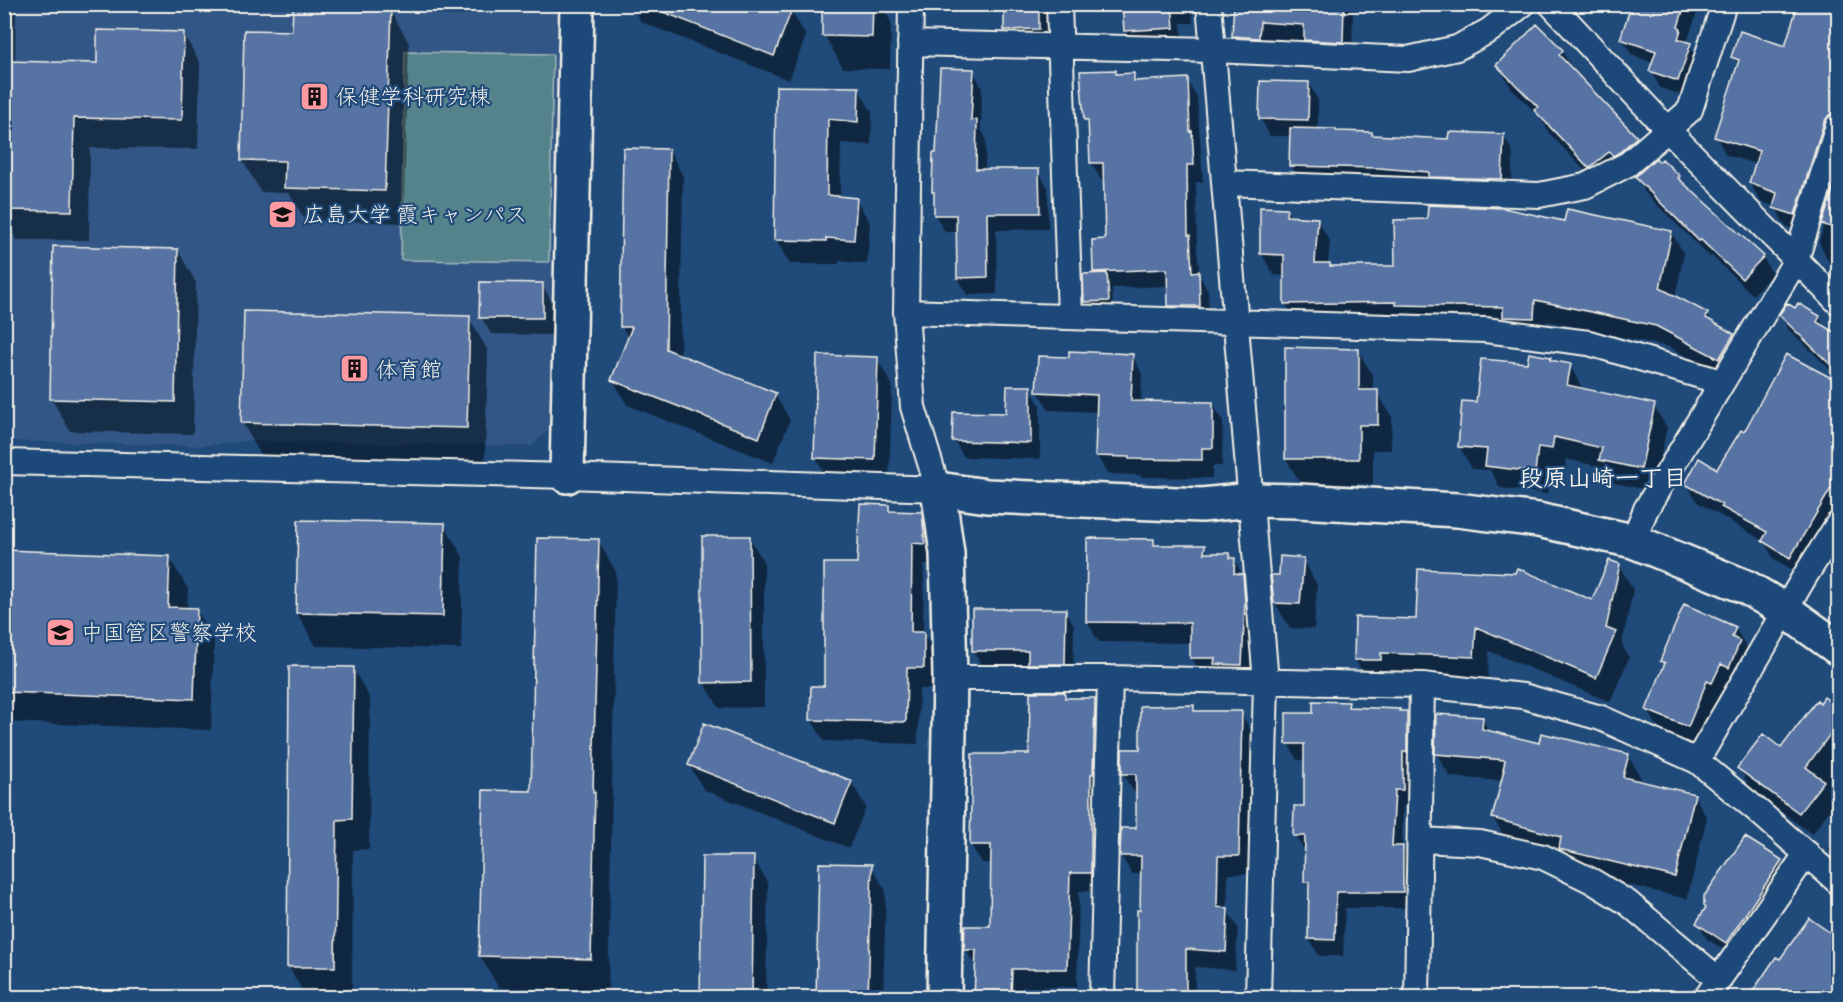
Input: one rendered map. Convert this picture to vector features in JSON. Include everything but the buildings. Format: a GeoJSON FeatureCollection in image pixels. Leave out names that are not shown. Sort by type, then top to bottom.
{"type":"FeatureCollection","features":[{"type":"Feature","properties":{"kind":"street"},"geometry":{"type":"LineString","coordinates":[[567,476],[577,4]]}},
{"type":"Feature","properties":{"kind":"street"},"geometry":{"type":"LineString","coordinates":[[911,4],[906,312],[913,406],[938,489],[947,553],[951,678],[944,998]]}},
{"type":"Feature","properties":{"kind":"street"},"geometry":{"type":"LineString","coordinates":[[1059,4],[1070,316]]}},
{"type":"Feature","properties":{"kind":"street"},"geometry":{"type":"LineString","coordinates":[[1209,4],[1266,682],[1258,998]]}},
{"type":"Feature","properties":{"kind":"street"},"geometry":{"type":"LineString","coordinates":[[910,43],[1213,50],[1408,59],[1457,48],[1490,30],[1523,4]]}},
{"type":"Feature","properties":{"kind":"street"},"geometry":{"type":"LineString","coordinates":[[1551,4],[1668,130],[1839,302]]}},
{"type":"Feature","properties":{"kind":"street"},"geometry":{"type":"LineString","coordinates":[[1224,183],[1539,195],[1585,186],[1628,164],[1690,110],[1724,4]]}},
{"type":"Feature","properties":{"kind":"street"},"geometry":{"type":"LineString","coordinates":[[1633,541],[1646,509],[1796,260],[1839,126]]}},
{"type":"Feature","properties":{"kind":"street"},"geometry":{"type":"LineString","coordinates":[[906,312],[1485,330],[1589,343],[1721,382]]}},
{"type":"Feature","properties":{"kind":"street"},"geometry":{"type":"LineString","coordinates":[[4,462],[567,476],[938,489],[987,496],[1202,505],[1251,500],[1457,510],[1538,520],[1633,541],[1746,587],[1825,636],[1839,648]]}},
{"type":"Feature","properties":{"kind":"street"},"geometry":{"type":"LineString","coordinates":[[1697,761],[1785,610],[1839,524]]}},
{"type":"Feature","properties":{"kind":"street"},"geometry":{"type":"LineString","coordinates":[[951,678],[1110,678],[1422,685],[1523,696],[1601,718],[1697,761],[1839,882]]}},
{"type":"Feature","properties":{"kind":"street"},"geometry":{"type":"LineString","coordinates":[[1102,998],[1110,678]]}},
{"type":"Feature","properties":{"kind":"street"},"geometry":{"type":"LineString","coordinates":[[1417,998],[1422,685]]}},
{"type":"Feature","properties":{"kind":"street"},"geometry":{"type":"LineString","coordinates":[[1420,840],[1480,843],[1543,857],[1592,881],[1628,903],[1712,989],[1807,853]]}},
{"type":"Feature","properties":{"kind":"shaded area","name":"広島大学 霞キャンパス"},"geometry":{"type":"Polygon","coordinates":[[[5,5],[563,5],[555,424],[532,446],[249,441],[199,446],[5,441],[5,5]]]}},
{"type":"Feature","properties":{"kind":"green space"},"geometry":{"type":"Polygon","coordinates":[[[405,52],[553,54],[549,262],[401,260],[405,52]]]}},
{"type":"Feature","properties":{"kind":"place","name":"保健学科研究棟"},"geometry":{"type":"Point","coordinates":[315,96]}},
{"type":"Feature","properties":{"kind":"place","name":"広島大学 霞キャンパス"},"geometry":{"type":"Point","coordinates":[282,214]}},
{"type":"Feature","properties":{"kind":"place","name":"体育館"},"geometry":{"type":"Point","coordinates":[355,369]}},
{"type":"Feature","properties":{"kind":"place","name":"中国管区警察学校"},"geometry":{"type":"Point","coordinates":[60,632]}},
{"type":"Feature","properties":{"kind":"district","name":"段原山崎一丁目"},"geometry":{"type":"Point","coordinates":[1603,478]}}]}
